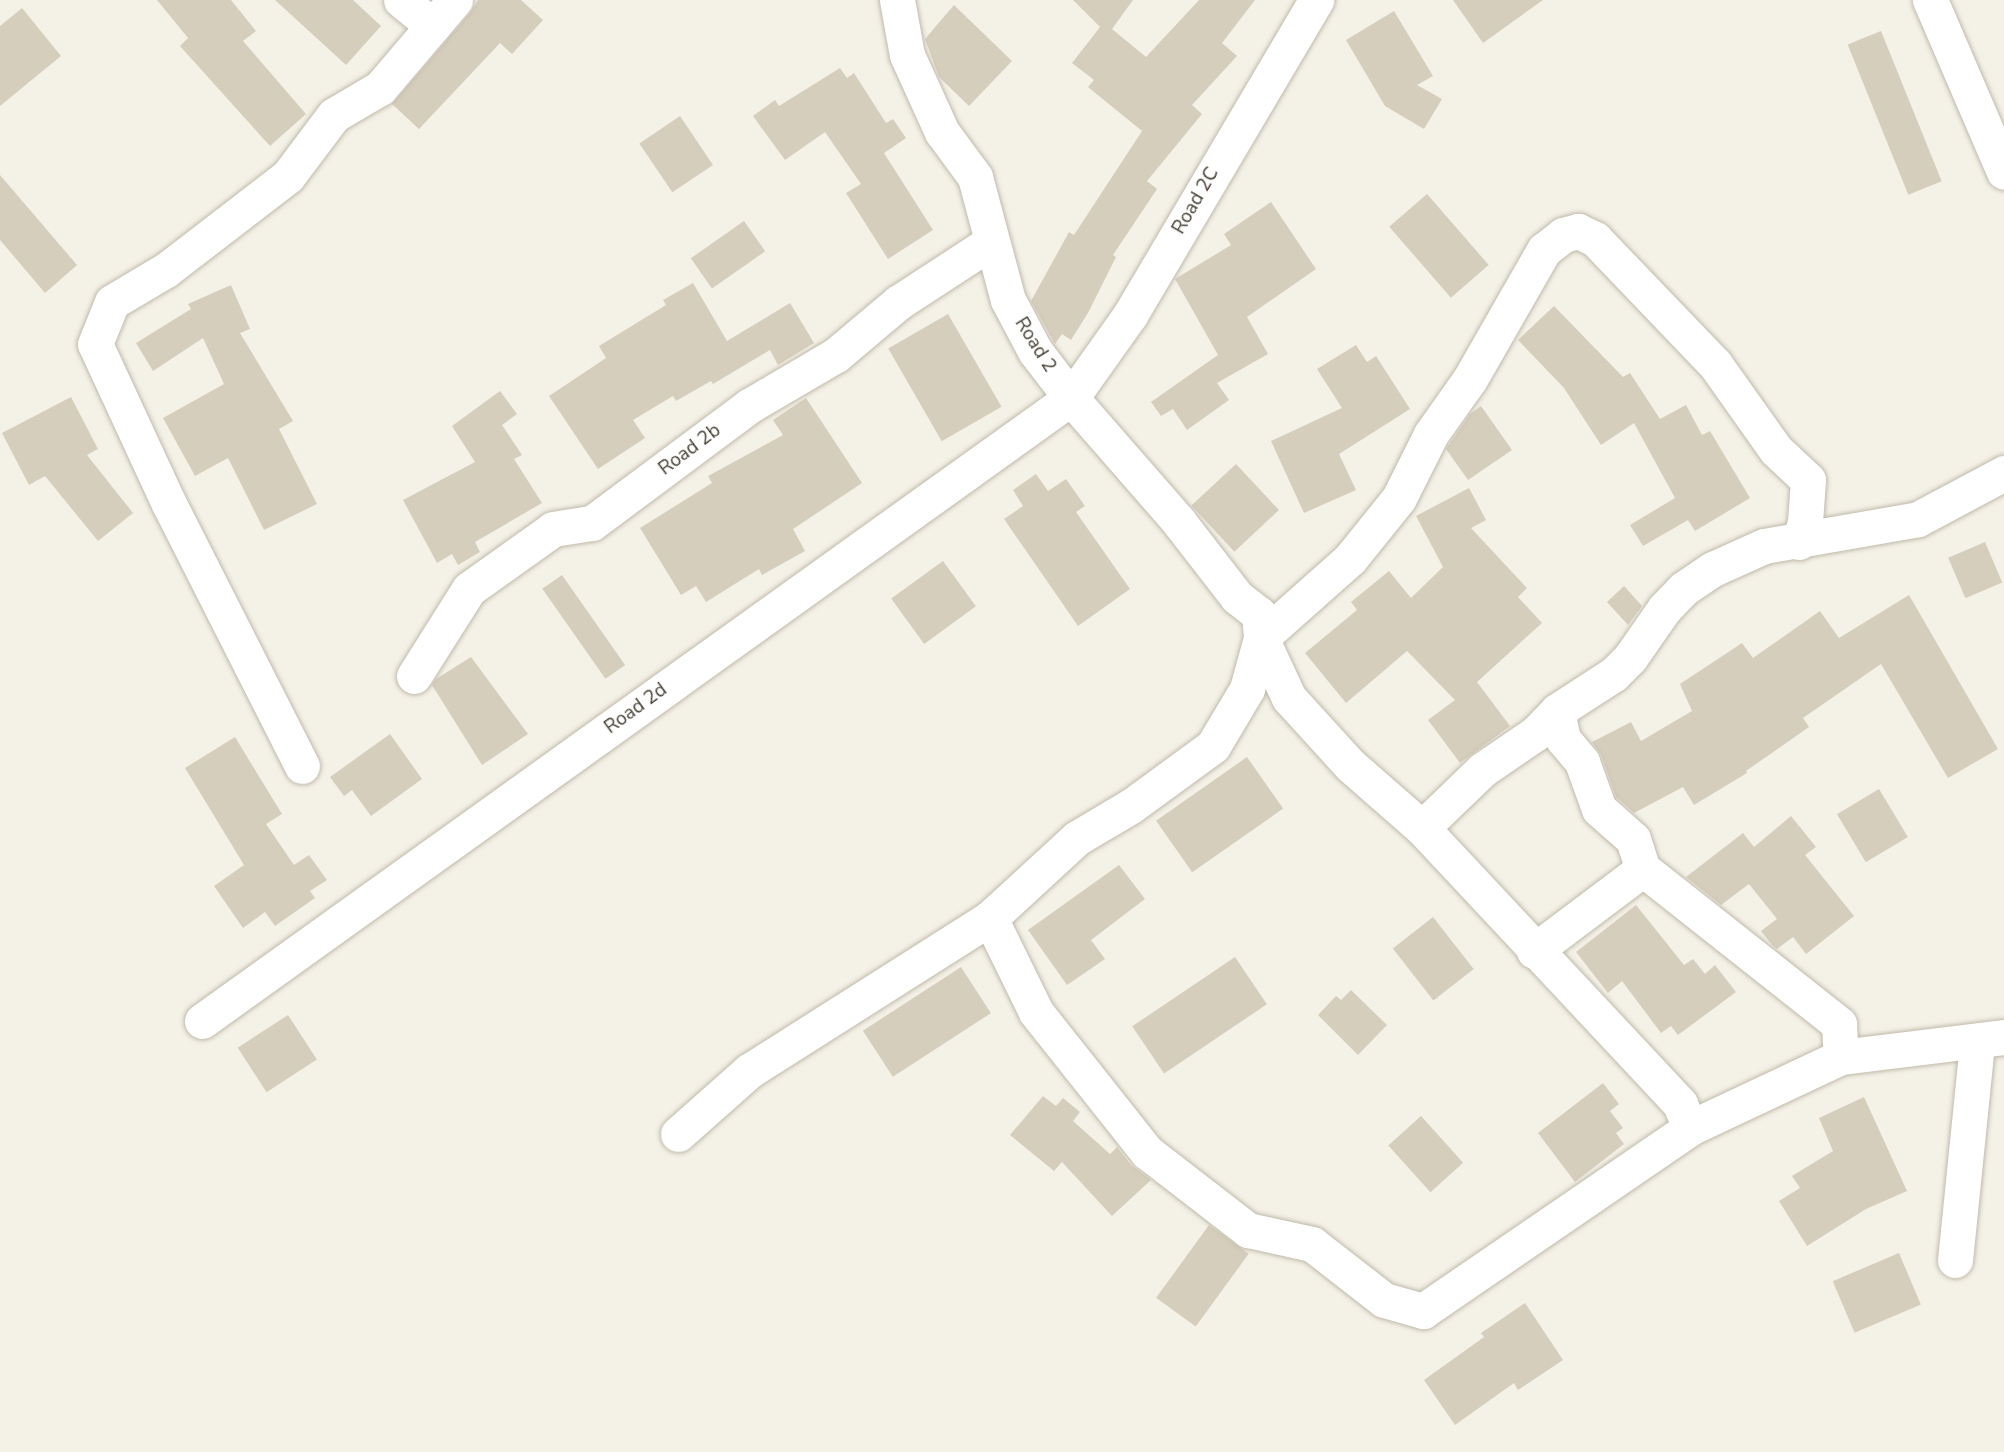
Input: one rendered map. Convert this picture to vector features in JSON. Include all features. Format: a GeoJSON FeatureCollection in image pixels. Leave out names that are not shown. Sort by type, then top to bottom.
{"type":"FeatureCollection","features":[{"type":"Feature","properties":{"kind":"street"},"geometry":{"type":"LineString","coordinates":[[302,766],[169,504],[95,344],[112,302],[166,271],[264,197],[288,176],[334,115],[380,88],[444,13],[401,0]]}},
{"type":"Feature","properties":{"kind":"street","name":"Road 2"},"geometry":{"type":"LineString","coordinates":[[897,0],[907,55],[942,132],[975,177],[1007,300],[1035,351],[1071,398],[1179,522],[1237,597],[1259,614],[1261,638],[1289,698],[1350,765],[1422,828],[1534,951],[1680,1104],[1690,1128]]}},
{"type":"Feature","properties":{"kind":"street","name":"Road 2C"},"geometry":{"type":"LineString","coordinates":[[1071,398],[1129,315],[1316,0]]}},
{"type":"Feature","properties":{"kind":"street"},"geometry":{"type":"LineString","coordinates":[[1930,0],[2004,172]]}},
{"type":"Feature","properties":{"kind":"street"},"geometry":{"type":"LineString","coordinates":[[678,1134],[749,1071],[990,918],[1077,838],[1131,806],[1213,746],[1247,689],[1261,638],[1350,559],[1399,498],[1431,434],[1470,379],[1544,250],[1563,235],[1578,231],[1595,239],[1715,364],[1776,450],[1808,480],[1805,522],[1799,542]]}},
{"type":"Feature","properties":{"kind":"street","name":"Road 2b"},"geometry":{"type":"LineString","coordinates":[[414,676],[469,589],[553,529],[592,523],[749,407],[836,355],[899,302],[991,242]]}},
{"type":"Feature","properties":{"kind":"street","name":"Road 2d"},"geometry":{"type":"LineString","coordinates":[[202,1021],[1071,398]]}},
{"type":"Feature","properties":{"kind":"street"},"geometry":{"type":"LineString","coordinates":[[1422,828],[1482,770],[1536,733],[1557,711],[1614,674],[1630,658],[1664,609],[1683,589],[1713,569],[1764,547],[1918,519],[2004,473]]}},
{"type":"Feature","properties":{"kind":"street"},"geometry":{"type":"LineString","coordinates":[[1557,711],[1563,739],[1582,762],[1599,809],[1633,839],[1643,869],[1839,1024],[1841,1057]]}},
{"type":"Feature","properties":{"kind":"street"},"geometry":{"type":"LineString","coordinates":[[1534,951],[1643,869]]}},
{"type":"Feature","properties":{"kind":"street"},"geometry":{"type":"LineString","coordinates":[[990,918],[1036,1012],[1147,1152],[1248,1230],[1312,1244],[1384,1300],[1423,1311],[1690,1128],[1841,1057],[1990,1039],[1955,1260]]}},
{"type":"Feature","properties":{"kind":"building"},"geometry":{"type":"Polygon","coordinates":[[[157,0],[231,0],[256,31],[243,41],[306,114],[270,146],[180,46],[188,38],[157,0]]]}},
{"type":"Feature","properties":{"kind":"building"},"geometry":{"type":"Polygon","coordinates":[[[275,0],[353,0],[381,26],[346,65],[275,0]]]}},
{"type":"Feature","properties":{"kind":"building"},"geometry":{"type":"Polygon","coordinates":[[[478,0],[521,0],[543,20],[512,54],[500,43],[419,129],[392,104],[470,13],[478,0]]]}},
{"type":"Feature","properties":{"kind":"building"},"geometry":{"type":"Polygon","coordinates":[[[1073,0],[1133,0],[1112,29],[1146,57],[1199,0],[1255,0],[1222,43],[1237,56],[1192,105],[1202,114],[1147,181],[1157,189],[1113,255],[1116,257],[1088,313],[1071,340],[1062,334],[1055,344],[1031,301],[1069,232],[1074,235],[1142,131],[1088,87],[1094,80],[1072,63],[1100,27],[1073,0]]]}},
{"type":"Feature","properties":{"kind":"building"},"geometry":{"type":"Polygon","coordinates":[[[1453,0],[1543,0],[1483,43],[1453,0]]]}},
{"type":"Feature","properties":{"kind":"building"},"geometry":{"type":"Polygon","coordinates":[[[954,5],[1012,61],[969,106],[939,77],[925,39],[954,5]]]}},
{"type":"Feature","properties":{"kind":"building"},"geometry":{"type":"Polygon","coordinates":[[[22,8],[61,56],[0,106],[0,26],[22,8]]]}},
{"type":"Feature","properties":{"kind":"building"},"geometry":{"type":"Polygon","coordinates":[[[1394,11],[1433,76],[1417,85],[1442,99],[1424,129],[1385,106],[1346,40],[1394,11]]]}},
{"type":"Feature","properties":{"kind":"building"},"geometry":{"type":"Polygon","coordinates":[[[1881,31],[1942,181],[1908,195],[1848,44],[1881,31]]]}},
{"type":"Feature","properties":{"kind":"building"},"geometry":{"type":"Polygon","coordinates":[[[840,68],[847,78],[854,73],[886,123],[893,119],[906,138],[884,153],[933,230],[888,259],[846,193],[861,184],[825,132],[785,160],[753,116],[775,100],[779,106],[840,68]]]}},
{"type":"Feature","properties":{"kind":"building"},"geometry":{"type":"Polygon","coordinates":[[[680,116],[713,165],[672,192],[639,143],[680,116]]]}},
{"type":"Feature","properties":{"kind":"building"},"geometry":{"type":"Polygon","coordinates":[[[0,175],[77,265],[45,293],[0,240],[0,175]]]}},
{"type":"Feature","properties":{"kind":"building"},"geometry":{"type":"Polygon","coordinates":[[[1427,194],[1489,265],[1451,298],[1389,227],[1427,194]]]}},
{"type":"Feature","properties":{"kind":"building"},"geometry":{"type":"Polygon","coordinates":[[[1271,202],[1316,269],[1247,317],[1268,354],[1217,383],[1229,400],[1187,430],[1173,409],[1161,416],[1151,402],[1218,355],[1175,279],[1231,245],[1224,234],[1271,202]]]}},
{"type":"Feature","properties":{"kind":"building"},"geometry":{"type":"Polygon","coordinates":[[[744,221],[765,251],[712,289],[691,258],[744,221]]]}},
{"type":"Feature","properties":{"kind":"building"},"geometry":{"type":"Polygon","coordinates":[[[693,283],[727,341],[790,303],[814,343],[778,365],[770,350],[713,384],[711,381],[676,401],[673,396],[633,420],[645,438],[598,469],[549,396],[606,358],[599,346],[666,305],[663,300],[693,283]]]}},
{"type":"Feature","properties":{"kind":"building"},"geometry":{"type":"Polygon","coordinates":[[[231,285],[250,329],[240,333],[293,421],[279,429],[317,504],[264,530],[228,458],[195,476],[163,418],[224,384],[203,338],[153,371],[136,343],[191,309],[188,304],[231,285]]]}},
{"type":"Feature","properties":{"kind":"building"},"geometry":{"type":"Polygon","coordinates":[[[1554,306],[1623,377],[1630,373],[1660,419],[1686,405],[1702,435],[1710,431],[1750,498],[1695,531],[1688,520],[1643,546],[1630,525],[1675,498],[1634,423],[1601,445],[1564,388],[1518,340],[1554,306]]]}},
{"type":"Feature","properties":{"kind":"building"},"geometry":{"type":"Polygon","coordinates":[[[948,314],[1002,407],[942,441],[888,348],[948,314]]]}},
{"type":"Feature","properties":{"kind":"building"},"geometry":{"type":"Polygon","coordinates":[[[1356,345],[1367,362],[1376,356],[1410,409],[1339,454],[1356,490],[1304,513],[1271,441],[1342,408],[1317,369],[1356,345]]]}},
{"type":"Feature","properties":{"kind":"building"},"geometry":{"type":"Polygon","coordinates":[[[500,391],[517,414],[502,425],[522,455],[514,459],[542,503],[475,542],[480,552],[458,565],[452,554],[437,563],[403,500],[475,462],[452,426],[500,391]]]}},
{"type":"Feature","properties":{"kind":"building"},"geometry":{"type":"Polygon","coordinates":[[[71,397],[98,449],[87,455],[133,513],[98,541],[45,476],[29,485],[2,433],[71,397]]]}},
{"type":"Feature","properties":{"kind":"building"},"geometry":{"type":"Polygon","coordinates":[[[806,398],[862,483],[793,529],[805,551],[762,575],[759,569],[706,602],[696,586],[681,595],[640,528],[712,483],[708,476],[783,435],[773,420],[806,398]]]}},
{"type":"Feature","properties":{"kind":"building"},"geometry":{"type":"Polygon","coordinates":[[[1481,406],[1512,450],[1468,480],[1446,449],[1470,414],[1481,406]]]}},
{"type":"Feature","properties":{"kind":"building"},"geometry":{"type":"Polygon","coordinates":[[[1236,464],[1279,510],[1234,552],[1191,506],[1236,464]]]}},
{"type":"Feature","properties":{"kind":"building"},"geometry":{"type":"Polygon","coordinates":[[[1036,474],[1048,491],[1066,479],[1085,506],[1076,512],[1130,589],[1078,626],[1004,519],[1023,506],[1013,490],[1036,474]]]}},
{"type":"Feature","properties":{"kind":"building"},"geometry":{"type":"Polygon","coordinates":[[[1469,488],[1486,520],[1471,528],[1527,588],[1518,597],[1542,623],[1477,682],[1510,726],[1460,763],[1428,720],[1455,700],[1407,651],[1346,703],[1305,653],[1357,610],[1351,602],[1389,571],[1411,598],[1443,567],[1416,516],[1469,488]]]}},
{"type":"Feature","properties":{"kind":"building"},"geometry":{"type":"Polygon","coordinates":[[[1985,542],[2002,583],[1965,598],[1948,558],[1985,542]]]}},
{"type":"Feature","properties":{"kind":"building"},"geometry":{"type":"Polygon","coordinates":[[[943,561],[976,606],[924,644],[891,599],[943,561]]]}},
{"type":"Feature","properties":{"kind":"building"},"geometry":{"type":"Polygon","coordinates":[[[562,575],[625,665],[605,679],[542,589],[562,575]]]}},
{"type":"Feature","properties":{"kind":"building"},"geometry":{"type":"Polygon","coordinates":[[[1624,586],[1642,606],[1628,625],[1607,602],[1624,586]]]}},
{"type":"Feature","properties":{"kind":"building"},"geometry":{"type":"Polygon","coordinates":[[[1909,595],[1998,749],[1948,778],[1881,664],[1803,718],[1809,727],[1746,771],[1747,773],[1694,805],[1683,787],[1634,813],[1616,797],[1601,755],[1592,742],[1631,722],[1641,741],[1692,711],[1680,684],[1742,643],[1753,658],[1820,611],[1839,638],[1909,595]]]}},
{"type":"Feature","properties":{"kind":"building"},"geometry":{"type":"Polygon","coordinates":[[[471,657],[528,734],[482,765],[432,685],[436,679],[471,657]]]}},
{"type":"Feature","properties":{"kind":"building"},"geometry":{"type":"Polygon","coordinates":[[[390,734],[422,779],[371,816],[352,790],[344,796],[330,777],[390,734]]]}},
{"type":"Feature","properties":{"kind":"building"},"geometry":{"type":"Polygon","coordinates":[[[235,737],[282,814],[266,824],[294,865],[309,855],[327,880],[310,891],[315,898],[275,926],[265,912],[243,928],[214,886],[244,865],[185,768],[235,737]]]}},
{"type":"Feature","properties":{"kind":"building"},"geometry":{"type":"Polygon","coordinates":[[[1247,757],[1283,809],[1192,872],[1156,821],[1247,757]]]}},
{"type":"Feature","properties":{"kind":"building"},"geometry":{"type":"Polygon","coordinates":[[[1879,789],[1908,837],[1866,862],[1837,814],[1879,789]]]}},
{"type":"Feature","properties":{"kind":"building"},"geometry":{"type":"Polygon","coordinates":[[[1791,816],[1816,847],[1805,855],[1854,916],[1806,954],[1793,937],[1777,949],[1772,945],[1761,931],[1777,919],[1749,884],[1721,905],[1686,877],[1743,833],[1754,847],[1791,816]]]}},
{"type":"Feature","properties":{"kind":"building"},"geometry":{"type":"Polygon","coordinates":[[[1119,865],[1145,899],[1091,940],[1105,959],[1067,985],[1028,930],[1119,865]]]}},
{"type":"Feature","properties":{"kind":"building"},"geometry":{"type":"Polygon","coordinates":[[[1636,905],[1684,965],[1693,959],[1705,974],[1715,965],[1736,992],[1678,1035],[1671,1026],[1661,1033],[1622,981],[1608,993],[1576,952],[1636,905]]]}},
{"type":"Feature","properties":{"kind":"building"},"geometry":{"type":"Polygon","coordinates":[[[1433,917],[1474,969],[1433,1000],[1393,948],[1433,917]]]}},
{"type":"Feature","properties":{"kind":"building"},"geometry":{"type":"Polygon","coordinates":[[[1235,957],[1267,1004],[1164,1074],[1132,1026],[1235,957]]]}},
{"type":"Feature","properties":{"kind":"building"},"geometry":{"type":"Polygon","coordinates":[[[961,967],[991,1013],[893,1077],[863,1031],[961,967]]]}},
{"type":"Feature","properties":{"kind":"building"},"geometry":{"type":"Polygon","coordinates":[[[1351,990],[1387,1025],[1358,1055],[1318,1015],[1336,996],[1341,1000],[1351,990]]]}},
{"type":"Feature","properties":{"kind":"building"},"geometry":{"type":"Polygon","coordinates":[[[288,1015],[317,1059],[267,1092],[238,1048],[288,1015]]]}},
{"type":"Feature","properties":{"kind":"building"},"geometry":{"type":"Polygon","coordinates":[[[1603,1083],[1619,1104],[1610,1111],[1623,1128],[1616,1133],[1624,1144],[1575,1182],[1538,1133],[1603,1083]]]}},
{"type":"Feature","properties":{"kind":"building"},"geometry":{"type":"Polygon","coordinates":[[[1043,1096],[1056,1106],[1063,1098],[1080,1112],[1073,1121],[1110,1154],[1117,1147],[1131,1165],[1151,1180],[1112,1216],[1062,1162],[1054,1171],[1010,1135],[1043,1096]]]}},
{"type":"Feature","properties":{"kind":"building"},"geometry":{"type":"Polygon","coordinates":[[[1864,1097],[1907,1191],[1866,1209],[1807,1246],[1779,1201],[1800,1188],[1792,1176],[1833,1151],[1819,1118],[1864,1097]]]}},
{"type":"Feature","properties":{"kind":"building"},"geometry":{"type":"Polygon","coordinates":[[[1421,1116],[1463,1163],[1430,1192],[1388,1145],[1421,1116]]]}},
{"type":"Feature","properties":{"kind":"building"},"geometry":{"type":"Polygon","coordinates":[[[1209,1225],[1249,1254],[1196,1327],[1156,1298],[1209,1225]]]}},
{"type":"Feature","properties":{"kind":"building"},"geometry":{"type":"Polygon","coordinates":[[[1899,1253],[1921,1305],[1855,1333],[1833,1281],[1899,1253]]]}},
{"type":"Feature","properties":{"kind":"building"},"geometry":{"type":"Polygon","coordinates":[[[1525,1303],[1563,1360],[1518,1390],[1514,1383],[1455,1425],[1424,1380],[1484,1337],[1481,1333],[1525,1303]]]}}]}
